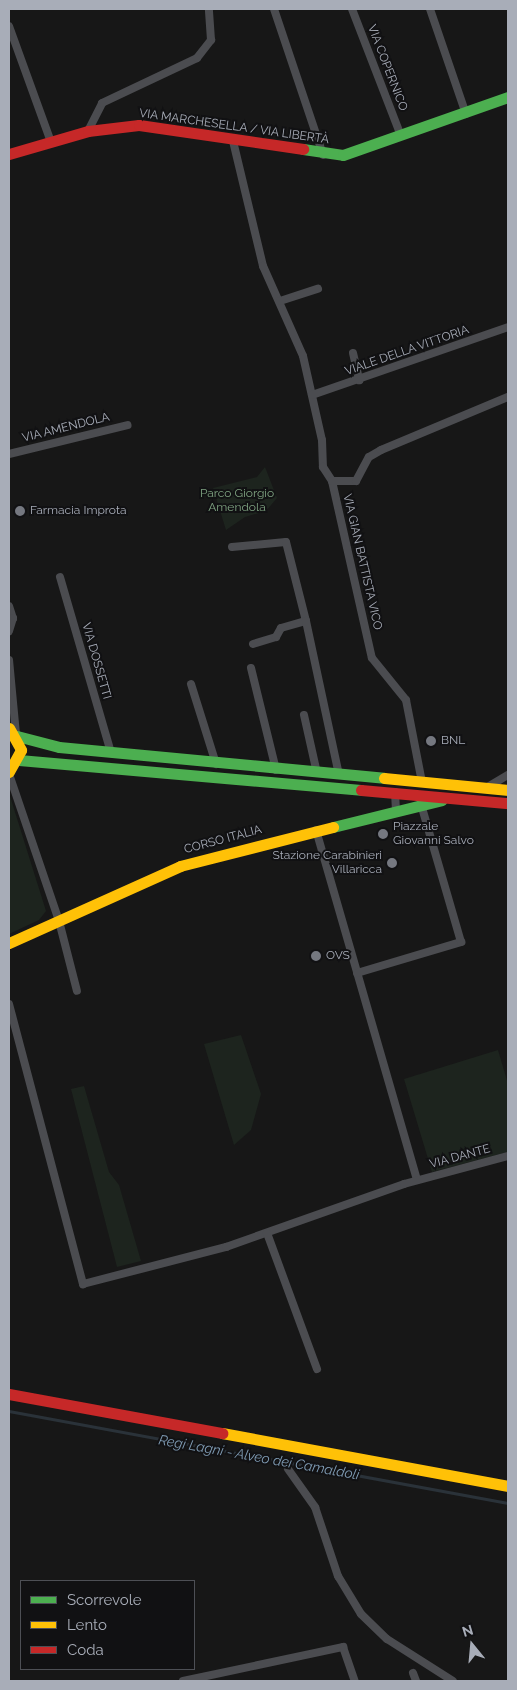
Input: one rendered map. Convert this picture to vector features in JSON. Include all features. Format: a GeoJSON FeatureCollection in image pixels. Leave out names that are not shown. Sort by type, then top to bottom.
{"type":"FeatureCollection","features":[{"type":"Feature","properties":{"kind":"street"},"geometry":{"type":"LineString","coordinates":[[88,130],[102,103],[197,58],[211,40],[209,9]]}},
{"type":"Feature","properties":{"kind":"street"},"geometry":{"type":"LineString","coordinates":[[274,9],[323,155]]}},
{"type":"Feature","properties":{"kind":"street","name":"VIA COPERNICO"},"geometry":{"type":"LineString","coordinates":[[352,9],[401,136]]}},
{"type":"Feature","properties":{"kind":"street"},"geometry":{"type":"LineString","coordinates":[[430,9],[466,114]]}},
{"type":"Feature","properties":{"kind":"street"},"geometry":{"type":"LineString","coordinates":[[9,26],[51,142]]}},
{"type":"Feature","properties":{"kind":"street","name":"VIA MARCHESELLA / VIA LIBERTÀ"},"geometry":{"type":"LineString","coordinates":[[9,154],[88,130],[139,125],[323,155],[343,155],[466,114],[508,97]]}},
{"type":"Feature","properties":{"kind":"street","name":"VIA GIAN BATTISTA VICO"},"geometry":{"type":"LineString","coordinates":[[233,141],[263,266],[303,356],[322,440],[323,467],[332,481],[372,658],[406,700],[422,782]]}},
{"type":"Feature","properties":{"kind":"street"},"geometry":{"type":"LineString","coordinates":[[280,301],[318,290]]}},
{"type":"Feature","properties":{"kind":"street","name":"VIALE DELLA VITTORIA"},"geometry":{"type":"LineString","coordinates":[[312,396],[508,327]]}},
{"type":"Feature","properties":{"kind":"street"},"geometry":{"type":"LineString","coordinates":[[353,353],[359,380]]}},
{"type":"Feature","properties":{"kind":"street"},"geometry":{"type":"LineString","coordinates":[[332,481],[356,481],[370,457],[380,450],[506,397]]}},
{"type":"Feature","properties":{"kind":"street","name":"VIA AMENDOLA"},"geometry":{"type":"LineString","coordinates":[[9,454],[128,425]]}},
{"type":"Feature","properties":{"kind":"street"},"geometry":{"type":"LineString","coordinates":[[232,548],[286,542],[306,621],[339,775]]}},
{"type":"Feature","properties":{"kind":"street","name":"VIA DOSSETTI"},"geometry":{"type":"LineString","coordinates":[[60,576],[111,752]]}},
{"type":"Feature","properties":{"kind":"street"},"geometry":{"type":"LineString","coordinates":[[9,606],[13,618],[9,631]]}},
{"type":"Feature","properties":{"kind":"street"},"geometry":{"type":"LineString","coordinates":[[253,644],[276,637],[281,628],[306,621]]}},
{"type":"Feature","properties":{"kind":"street"},"geometry":{"type":"LineString","coordinates":[[9,660],[10,703],[19,760],[9,773],[59,920],[77,991]]}},
{"type":"Feature","properties":{"kind":"street"},"geometry":{"type":"LineString","coordinates":[[251,668],[276,770]]}},
{"type":"Feature","properties":{"kind":"street"},"geometry":{"type":"LineString","coordinates":[[191,684],[216,764]]}},
{"type":"Feature","properties":{"kind":"street"},"geometry":{"type":"LineString","coordinates":[[304,715],[317,773]]}},
{"type":"Feature","properties":{"kind":"street"},"geometry":{"type":"LineString","coordinates":[[14,733],[111,752],[276,770],[508,790]]}},
{"type":"Feature","properties":{"kind":"street"},"geometry":{"type":"LineString","coordinates":[[19,760],[508,803]]}},
{"type":"Feature","properties":{"kind":"street"},"geometry":{"type":"LineString","coordinates":[[461,798],[486,788],[508,775]]}},
{"type":"Feature","properties":{"kind":"street"},"geometry":{"type":"LineString","coordinates":[[461,798],[472,794],[464,785]]}},
{"type":"Feature","properties":{"kind":"street"},"geometry":{"type":"LineString","coordinates":[[395,792],[396,810]]}},
{"type":"Feature","properties":{"kind":"street","name":"CORSO ITALIA"},"geometry":{"type":"LineString","coordinates":[[9,943],[180,866],[396,810],[461,798]]}},
{"type":"Feature","properties":{"kind":"street"},"geometry":{"type":"LineString","coordinates":[[357,973],[461,942],[421,804]]}},
{"type":"Feature","properties":{"kind":"street"},"geometry":{"type":"LineString","coordinates":[[316,830],[417,1180]]}},
{"type":"Feature","properties":{"kind":"street","name":"VIA DANTE"},"geometry":{"type":"LineString","coordinates":[[9,1004],[83,1284],[267,1232],[417,1180],[508,1156]]}},
{"type":"Feature","properties":{"kind":"street"},"geometry":{"type":"LineString","coordinates":[[267,1232],[316,1369]]}},
{"type":"Feature","properties":{"kind":"street"},"geometry":{"type":"LineString","coordinates":[[9,1394],[508,1486]]}},
{"type":"Feature","properties":{"kind":"street"},"geometry":{"type":"LineString","coordinates":[[288,1469],[315,1507],[338,1576],[361,1614],[387,1639],[453,1681]]}},
{"type":"Feature","properties":{"kind":"street"},"geometry":{"type":"LineString","coordinates":[[183,1681],[342,1647],[355,1681]]}},
{"type":"Feature","properties":{"kind":"street"},"geometry":{"type":"LineString","coordinates":[[413,1672],[416,1681]]}},
{"type":"Feature","properties":{"kind":"green space","name":"Parco Giorgio Amendola"},"geometry":{"type":"Polygon","coordinates":[[[265,467],[277,498],[266,511],[245,517],[226,530],[213,488],[257,477],[265,467]]]}},
{"type":"Feature","properties":{"kind":"green space"},"geometry":{"type":"Polygon","coordinates":[[[9,793],[46,911],[39,920],[9,934],[9,793]]]}},
{"type":"Feature","properties":{"kind":"green space"},"geometry":{"type":"Polygon","coordinates":[[[241,1035],[261,1094],[251,1130],[234,1145],[204,1044],[241,1035]]]}},
{"type":"Feature","properties":{"kind":"green space"},"geometry":{"type":"Polygon","coordinates":[[[498,1050],[508,1084],[508,1152],[432,1172],[404,1079],[498,1050]]]}},
{"type":"Feature","properties":{"kind":"green space"},"geometry":{"type":"Polygon","coordinates":[[[84,1086],[109,1172],[119,1185],[141,1261],[117,1267],[71,1089],[84,1086]]]}},
{"type":"Feature","properties":{"kind":"waterway","name":"Regi Lagni - Alveo dei Camaldoli"},"geometry":{"type":"LineString","coordinates":[[9,1411],[508,1503]]}},
{"type":"Feature","properties":{"kind":"traffic: fast"},"geometry":{"type":"LineString","coordinates":[[303,149],[343,155],[508,97]]}},
{"type":"Feature","properties":{"kind":"traffic: fast"},"geometry":{"type":"LineString","coordinates":[[17,736],[59,747],[384,778]]}},
{"type":"Feature","properties":{"kind":"traffic: fast"},"geometry":{"type":"LineString","coordinates":[[19,760],[361,790]]}},
{"type":"Feature","properties":{"kind":"traffic: fast"},"geometry":{"type":"LineString","coordinates":[[333,827],[442,800]]}},
{"type":"Feature","properties":{"kind":"traffic: slow"},"geometry":{"type":"LineString","coordinates":[[9,728],[21,750],[9,772]]}},
{"type":"Feature","properties":{"kind":"traffic: slow"},"geometry":{"type":"LineString","coordinates":[[384,778],[508,790]]}},
{"type":"Feature","properties":{"kind":"traffic: slow"},"geometry":{"type":"LineString","coordinates":[[9,943],[180,866],[333,827]]}},
{"type":"Feature","properties":{"kind":"traffic: slow"},"geometry":{"type":"LineString","coordinates":[[222,1433],[508,1486]]}},
{"type":"Feature","properties":{"kind":"traffic: jam"},"geometry":{"type":"LineString","coordinates":[[9,154],[88,131],[139,125],[303,149]]}},
{"type":"Feature","properties":{"kind":"traffic: jam"},"geometry":{"type":"LineString","coordinates":[[361,790],[508,803]]}},
{"type":"Feature","properties":{"kind":"traffic: jam"},"geometry":{"type":"LineString","coordinates":[[9,1394],[222,1433]]}},
{"type":"Feature","properties":{"kind":"place","name":"Farmacia Improta"},"geometry":{"type":"Point","coordinates":[20,511]}},
{"type":"Feature","properties":{"kind":"place","name":"BNL"},"geometry":{"type":"Point","coordinates":[431,741]}},
{"type":"Feature","properties":{"kind":"place","name":"Piazzale Giovanni Salvo"},"geometry":{"type":"Point","coordinates":[383,834]}},
{"type":"Feature","properties":{"kind":"place","name":"Stazione Carabinieri Villaricca"},"geometry":{"type":"Point","coordinates":[392,863]}},
{"type":"Feature","properties":{"kind":"place","name":"OVS"},"geometry":{"type":"Point","coordinates":[316,956]}}]}
